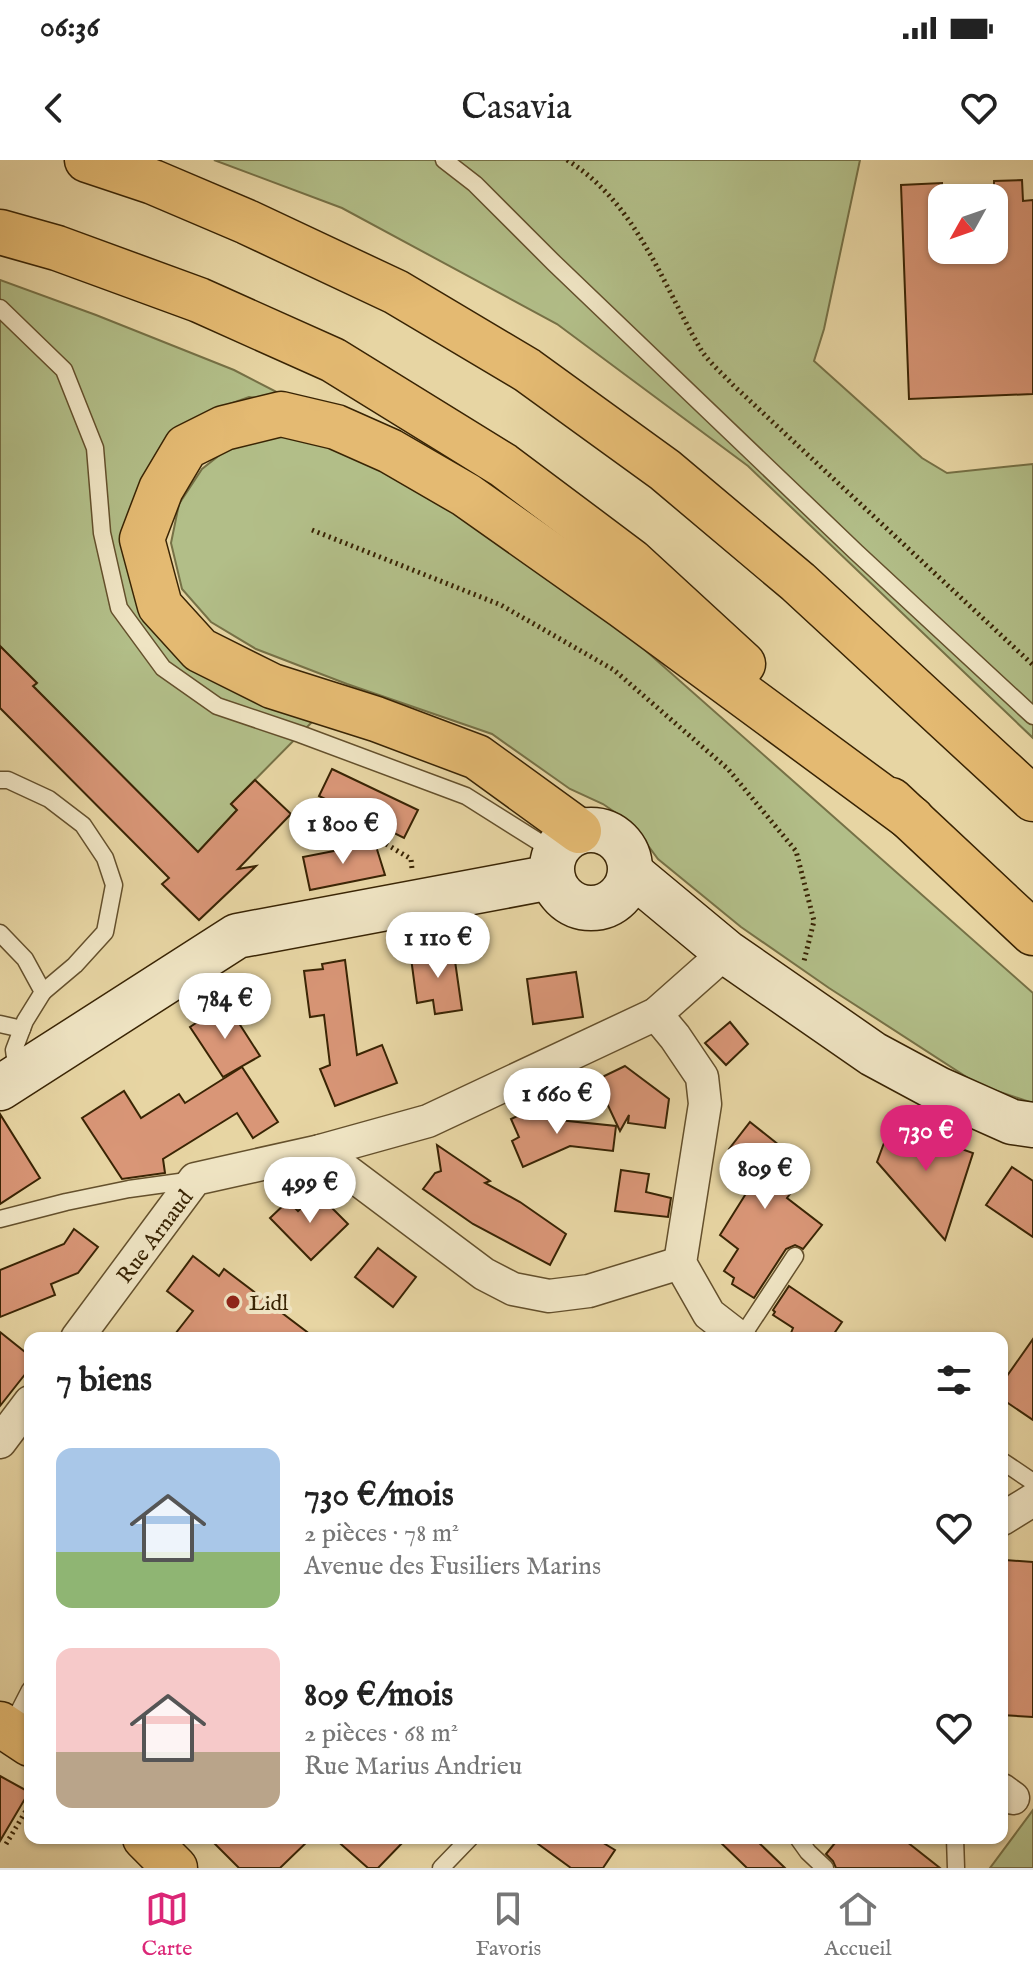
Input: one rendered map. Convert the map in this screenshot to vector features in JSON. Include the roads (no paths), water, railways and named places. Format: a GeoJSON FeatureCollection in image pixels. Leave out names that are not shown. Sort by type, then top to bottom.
{"type":"FeatureCollection","features":[{"type":"Feature","properties":{"kind":"main road"},"geometry":{"type":"LineString","coordinates":[[87,160],[153,182],[247,222],[396,292],[527,370],[665,470],[786,572],[1033,799]]}},
{"type":"Feature","properties":{"kind":"main road"},"geometry":{"type":"LineString","coordinates":[[0,232],[57,248],[199,300],[333,360],[503,465],[631,561],[1033,933]]}},
{"type":"Feature","properties":{"kind":"main road"},"geometry":{"type":"LineString","coordinates":[[562,853],[477,757],[376,719],[272,686],[200,650],[160,606],[142,539],[161,489],[186,447],[224,428],[281,414],[336,427],[390,451],[466,495],[611,597],[912,819]]}},
{"type":"Feature","properties":{"kind":"main road"},"geometry":{"type":"LineString","coordinates":[[151,1844],[175,1868]]}},
{"type":"Feature","properties":{"kind":"street"},"geometry":{"type":"LineString","coordinates":[[9,1083],[237,936],[562,853],[598,830],[618,839],[626,850],[631,863],[627,886],[616,900],[600,908],[585,909],[572,904],[562,896],[562,853]]}},
{"type":"Feature","properties":{"kind":"street"},"geometry":{"type":"LineString","coordinates":[[631,873],[726,952],[873,1054],[1012,1122],[1033,1125]]}},
{"type":"Feature","properties":{"kind":"street","name":"Rue Arnaud"},"geometry":{"type":"LineString","coordinates":[[81,1332],[195,1179],[320,1151],[428,1121],[656,1014],[726,952]]}},
{"type":"Feature","properties":{"kind":"street"},"geometry":{"type":"LineString","coordinates":[[656,1014],[702,1077],[705,1104],[680,1263],[709,1314],[732,1332]]}},
{"type":"Feature","properties":{"kind":"street"},"geometry":{"type":"LineString","coordinates":[[320,1151],[484,1274],[513,1289],[549,1296],[589,1291],[680,1263]]}},
{"type":"Feature","properties":{"kind":"street"},"geometry":{"type":"LineString","coordinates":[[0,1442],[24,1410]]}},
{"type":"Feature","properties":{"kind":"street"},"geometry":{"type":"LineString","coordinates":[[1008,1515],[1033,1500]]}},
{"type":"Feature","properties":{"kind":"lane"},"geometry":{"type":"LineString","coordinates":[[444,160],[475,184],[856,552],[1033,716]]}},
{"type":"Feature","properties":{"kind":"lane"},"geometry":{"type":"LineString","coordinates":[[0,308],[64,370],[95,448],[102,533],[119,608],[163,668],[217,706],[466,796],[562,853]]}},
{"type":"Feature","properties":{"kind":"lane"},"geometry":{"type":"LineString","coordinates":[[0,780],[8,780],[49,799],[83,825],[105,858],[114,885],[105,932],[75,965],[43,992],[14,1050],[9,1083]]}},
{"type":"Feature","properties":{"kind":"lane"},"geometry":{"type":"LineString","coordinates":[[0,933],[25,959],[43,992]]}},
{"type":"Feature","properties":{"kind":"lane"},"geometry":{"type":"LineString","coordinates":[[0,1024],[22,1029]]}},
{"type":"Feature","properties":{"kind":"lane"},"geometry":{"type":"LineString","coordinates":[[0,1219],[129,1189],[195,1179]]}},
{"type":"Feature","properties":{"kind":"lane"},"geometry":{"type":"LineString","coordinates":[[744,1332],[795,1256]]}},
{"type":"Feature","properties":{"kind":"lane"},"geometry":{"type":"LineString","coordinates":[[1008,1465],[1033,1482]]}},
{"type":"Feature","properties":{"kind":"lane"},"geometry":{"type":"LineString","coordinates":[[14,1723],[24,1702]]}},
{"type":"Feature","properties":{"kind":"lane"},"geometry":{"type":"LineString","coordinates":[[441,1868],[464,1844]]}},
{"type":"Feature","properties":{"kind":"lane"},"geometry":{"type":"LineString","coordinates":[[802,1844],[825,1868]]}},
{"type":"Feature","properties":{"kind":"lane"},"geometry":{"type":"LineString","coordinates":[[955,1844],[956,1868]]}},
{"type":"Feature","properties":{"kind":"place","name":"Lidl"},"geometry":{"type":"Point","coordinates":[233,1302]}}]}
